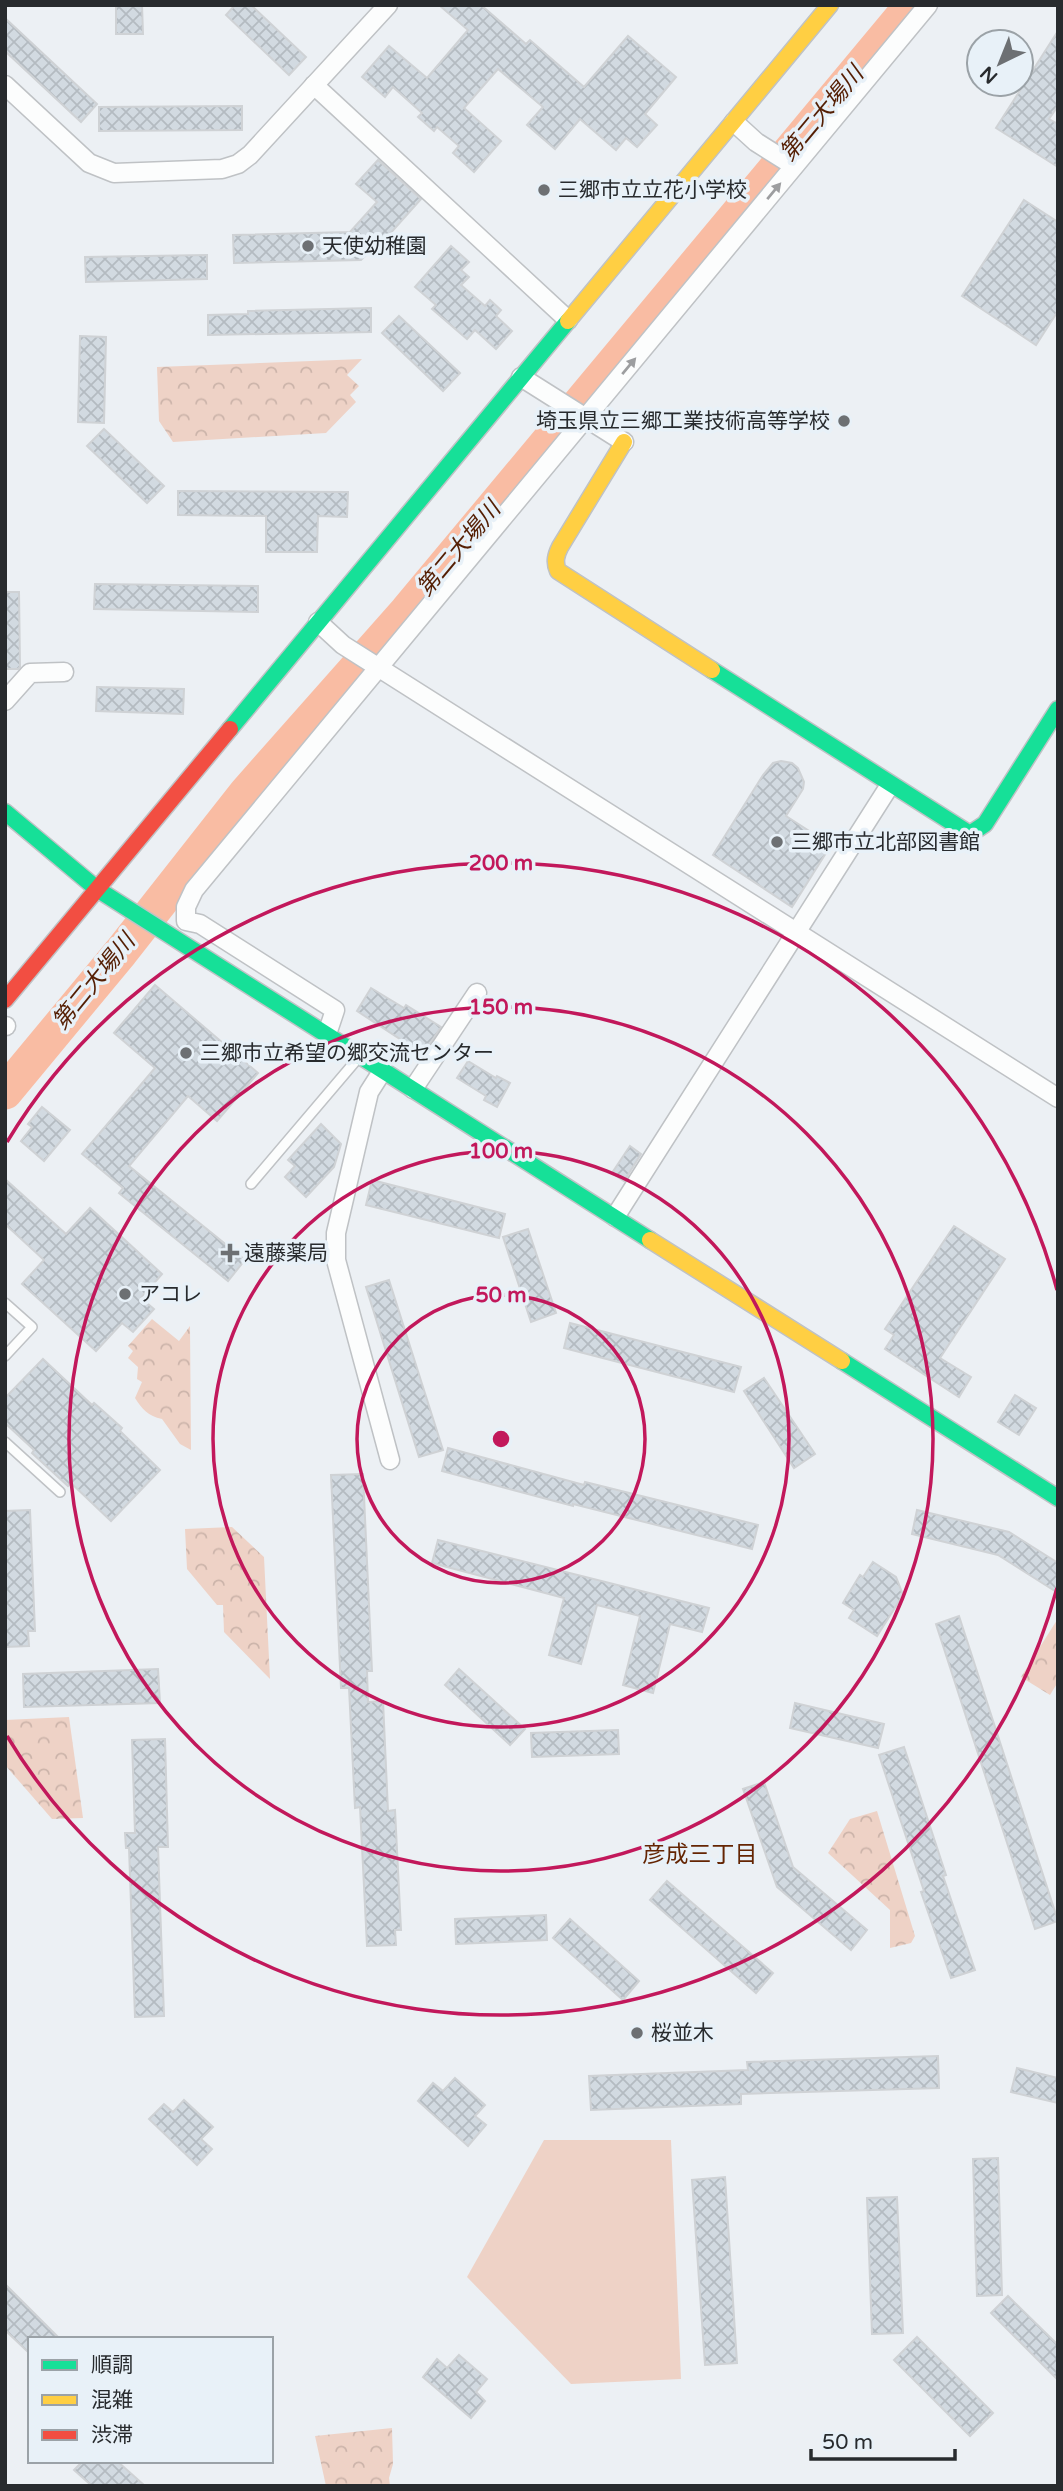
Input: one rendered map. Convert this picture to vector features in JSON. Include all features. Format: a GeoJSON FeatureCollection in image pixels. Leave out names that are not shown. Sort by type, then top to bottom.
{"type":"FeatureCollection","features":[{"type":"Feature","properties":{"kind":"street"},"geometry":{"type":"LineString","coordinates":[[5,85],[89,163],[114,173],[222,169],[238,164],[250,155],[388,5]]}},
{"type":"Feature","properties":{"kind":"street"},"geometry":{"type":"LineString","coordinates":[[5,1000],[830,5]]}},
{"type":"Feature","properties":{"kind":"street"},"geometry":{"type":"LineString","coordinates":[[327,1034],[335,1010],[200,924],[187,921],[186,907],[194,890],[583,417],[928,5]]}},
{"type":"Feature","properties":{"kind":"street"},"geometry":{"type":"LineString","coordinates":[[314,85],[568,320]]}},
{"type":"Feature","properties":{"kind":"street"},"geometry":{"type":"LineString","coordinates":[[734,122],[755,142],[794,166]]}},
{"type":"Feature","properties":{"kind":"street"},"geometry":{"type":"LineString","coordinates":[[521,377],[624,442],[560,547],[555,565],[558,571],[961,830],[970,834],[985,824],[1057,713]]}},
{"type":"Feature","properties":{"kind":"street"},"geometry":{"type":"LineString","coordinates":[[318,622],[343,645],[1058,1098]]}},
{"type":"Feature","properties":{"kind":"street"},"geometry":{"type":"LineString","coordinates":[[5,701],[30,673],[64,671]]}},
{"type":"Feature","properties":{"kind":"street"},"geometry":{"type":"LineString","coordinates":[[615,1217],[890,785]]}},
{"type":"Feature","properties":{"kind":"street"},"geometry":{"type":"LineString","coordinates":[[5,812],[97,889],[1058,1498]]}},
{"type":"Feature","properties":{"kind":"street"},"geometry":{"type":"LineString","coordinates":[[413,1089],[477,993]]}},
{"type":"Feature","properties":{"kind":"street"},"geometry":{"type":"LineString","coordinates":[[383,1070],[369,1092],[338,1219],[335,1244],[336,1260],[390,1460]]}},
{"type":"Feature","properties":{"kind":"lane"},"geometry":{"type":"LineString","coordinates":[[251,1184],[360,1056]]}},
{"type":"Feature","properties":{"kind":"lane"},"geometry":{"type":"LineString","coordinates":[[5,1303],[32,1327],[5,1356]]}},
{"type":"Feature","properties":{"kind":"lane"},"geometry":{"type":"LineString","coordinates":[[5,1442],[61,1492]]}},
{"type":"Feature","properties":{"kind":"green space"},"geometry":{"type":"Polygon","coordinates":[[[362,359],[347,375],[359,386],[350,395],[356,402],[326,433],[173,442],[159,421],[157,367],[362,359]]]}},
{"type":"Feature","properties":{"kind":"green space"},"geometry":{"type":"Polygon","coordinates":[[[152,1319],[179,1341],[190,1326],[191,1450],[180,1444],[162,1419],[146,1412],[135,1398],[142,1382],[137,1379],[138,1367],[128,1358],[133,1351],[128,1346],[152,1319]]]}},
{"type":"Feature","properties":{"kind":"green space"},"geometry":{"type":"Polygon","coordinates":[[[232,1527],[264,1557],[270,1679],[224,1632],[223,1605],[217,1605],[187,1569],[185,1529],[232,1527]]]}},
{"type":"Feature","properties":{"kind":"green space"},"geometry":{"type":"Polygon","coordinates":[[[1057,1620],[1058,1682],[1050,1695],[1021,1677],[1057,1620]]]}},
{"type":"Feature","properties":{"kind":"green space"},"geometry":{"type":"Polygon","coordinates":[[[69,1717],[83,1818],[52,1819],[5,1765],[5,1720],[69,1717]]]}},
{"type":"Feature","properties":{"kind":"green space"},"geometry":{"type":"Polygon","coordinates":[[[877,1811],[915,1936],[911,1943],[890,1948],[890,1910],[828,1853],[850,1819],[877,1811]]]}},
{"type":"Feature","properties":{"kind":"green space"},"geometry":{"type":"Polygon","coordinates":[[[544,2140],[671,2140],[681,2379],[571,2384],[467,2277],[544,2140]]]}},
{"type":"Feature","properties":{"kind":"green space"},"geometry":{"type":"Polygon","coordinates":[[[392,2428],[393,2464],[390,2486],[326,2486],[315,2436],[392,2428]]]}},
{"type":"Feature","properties":{"kind":"building"},"geometry":{"type":"Polygon","coordinates":[[[116,5],[142,5],[143,34],[116,34],[116,5]]]}},
{"type":"Feature","properties":{"kind":"building"},"geometry":{"type":"Polygon","coordinates":[[[235,5],[251,5],[306,57],[289,75],[226,15],[235,5]]]}},
{"type":"Feature","properties":{"kind":"building"},"geometry":{"type":"Polygon","coordinates":[[[439,5],[481,5],[526,44],[530,40],[584,87],[628,36],[676,77],[645,114],[657,125],[637,147],[626,138],[616,150],[580,119],[555,149],[527,125],[543,107],[498,69],[464,108],[501,141],[474,172],[453,153],[459,146],[437,127],[434,131],[418,117],[422,113],[393,87],[385,97],[362,77],[389,46],[427,78],[468,30],[439,5]]]}},
{"type":"Feature","properties":{"kind":"building"},"geometry":{"type":"Polygon","coordinates":[[[5,18],[97,104],[81,122],[5,51],[5,18]]]}},
{"type":"Feature","properties":{"kind":"building"},"geometry":{"type":"Polygon","coordinates":[[[1058,31],[1058,106],[1049,119],[1058,124],[1058,167],[996,128],[1015,98],[1035,98],[1035,67],[1058,31]]]}},
{"type":"Feature","properties":{"kind":"building"},"geometry":{"type":"Polygon","coordinates":[[[242,106],[242,130],[99,131],[99,107],[242,106]]]}},
{"type":"Feature","properties":{"kind":"building"},"geometry":{"type":"Polygon","coordinates":[[[378,160],[421,199],[371,255],[368,253],[361,260],[234,263],[233,235],[350,232],[377,202],[356,184],[378,160]]]}},
{"type":"Feature","properties":{"kind":"building"},"geometry":{"type":"Polygon","coordinates":[[[1024,200],[1058,222],[1058,311],[1036,345],[962,296],[1024,200]]]}},
{"type":"Feature","properties":{"kind":"building"},"geometry":{"type":"Polygon","coordinates":[[[451,246],[469,262],[461,270],[469,277],[461,285],[485,306],[490,300],[501,310],[496,316],[512,331],[496,349],[475,330],[467,339],[432,309],[436,305],[415,287],[451,246]]]}},
{"type":"Feature","properties":{"kind":"building"},"geometry":{"type":"Polygon","coordinates":[[[207,255],[207,279],[86,282],[85,257],[207,255]]]}},
{"type":"Feature","properties":{"kind":"building"},"geometry":{"type":"Polygon","coordinates":[[[371,308],[371,332],[208,335],[208,315],[248,314],[248,311],[371,308]]]}},
{"type":"Feature","properties":{"kind":"building"},"geometry":{"type":"Polygon","coordinates":[[[399,316],[460,373],[443,391],[382,333],[399,316]]]}},
{"type":"Feature","properties":{"kind":"building"},"geometry":{"type":"Polygon","coordinates":[[[80,336],[106,337],[104,423],[78,422],[80,336]]]}},
{"type":"Feature","properties":{"kind":"building"},"geometry":{"type":"Polygon","coordinates":[[[104,429],[164,486],[147,503],[87,446],[104,429]]]}},
{"type":"Feature","properties":{"kind":"building"},"geometry":{"type":"Polygon","coordinates":[[[178,491],[348,492],[347,517],[318,516],[317,552],[266,552],[266,516],[178,515],[178,491]]]}},
{"type":"Feature","properties":{"kind":"building"},"geometry":{"type":"Polygon","coordinates":[[[95,584],[258,586],[258,612],[94,609],[95,584]]]}},
{"type":"Feature","properties":{"kind":"building"},"geometry":{"type":"Polygon","coordinates":[[[5,592],[19,592],[18,669],[5,669],[5,592]]]}},
{"type":"Feature","properties":{"kind":"building"},"geometry":{"type":"Polygon","coordinates":[[[97,687],[184,689],[183,714],[96,711],[97,687]]]}},
{"type":"Feature","properties":{"kind":"building"},"geometry":{"type":"Polygon","coordinates":[[[773,763],[792,763],[798,768],[804,782],[803,789],[786,816],[831,845],[792,907],[713,855],[763,775],[773,763]]]}},
{"type":"Feature","properties":{"kind":"building"},"geometry":{"type":"Polygon","coordinates":[[[155,985],[258,1073],[217,1121],[188,1096],[129,1166],[245,1260],[228,1281],[119,1193],[123,1188],[82,1154],[155,1068],[114,1033],[155,985]]]}},
{"type":"Feature","properties":{"kind":"building"},"geometry":{"type":"Polygon","coordinates":[[[371,988],[404,1008],[406,1005],[441,1027],[423,1054],[357,1011],[371,988]]]}},
{"type":"Feature","properties":{"kind":"building"},"geometry":{"type":"Polygon","coordinates":[[[468,1061],[510,1083],[497,1107],[484,1100],[486,1096],[457,1078],[468,1061]]]}},
{"type":"Feature","properties":{"kind":"building"},"geometry":{"type":"Polygon","coordinates":[[[42,1107],[70,1130],[44,1161],[21,1141],[32,1127],[28,1124],[42,1107]]]}},
{"type":"Feature","properties":{"kind":"building"},"geometry":{"type":"Polygon","coordinates":[[[321,1124],[341,1144],[334,1167],[306,1197],[285,1177],[295,1166],[288,1160],[321,1124]]]}},
{"type":"Feature","properties":{"kind":"building"},"geometry":{"type":"Polygon","coordinates":[[[630,1146],[641,1154],[624,1181],[612,1173],[630,1146]]]}},
{"type":"Feature","properties":{"kind":"building"},"geometry":{"type":"Polygon","coordinates":[[[5,1179],[66,1234],[90,1208],[162,1274],[141,1298],[154,1309],[133,1332],[122,1323],[96,1351],[22,1284],[44,1260],[5,1224],[5,1179]]]}},
{"type":"Feature","properties":{"kind":"building"},"geometry":{"type":"Polygon","coordinates":[[[372,1180],[505,1214],[499,1238],[366,1205],[372,1180]]]}},
{"type":"Feature","properties":{"kind":"building"},"geometry":{"type":"Polygon","coordinates":[[[954,1226],[1005,1259],[940,1358],[971,1377],[959,1397],[885,1349],[894,1335],[885,1329],[954,1226]]]}},
{"type":"Feature","properties":{"kind":"building"},"geometry":{"type":"Polygon","coordinates":[[[528,1229],[556,1313],[531,1322],[503,1237],[528,1229]]]}},
{"type":"Feature","properties":{"kind":"building"},"geometry":{"type":"Polygon","coordinates":[[[389,1280],[443,1450],[419,1457],[366,1287],[389,1280]]]}},
{"type":"Feature","properties":{"kind":"building"},"geometry":{"type":"Polygon","coordinates":[[[570,1323],[741,1367],[734,1392],[564,1348],[570,1323]]]}},
{"type":"Feature","properties":{"kind":"building"},"geometry":{"type":"Polygon","coordinates":[[[43,1359],[92,1405],[94,1403],[122,1428],[120,1431],[160,1470],[111,1521],[71,1483],[68,1486],[32,1453],[34,1450],[5,1423],[5,1398],[43,1359]]]}},
{"type":"Feature","properties":{"kind":"building"},"geometry":{"type":"Polygon","coordinates":[[[764,1378],[815,1454],[794,1468],[744,1391],[764,1378]]]}},
{"type":"Feature","properties":{"kind":"building"},"geometry":{"type":"Polygon","coordinates":[[[1015,1395],[1036,1408],[1019,1435],[998,1422],[1015,1395]]]}},
{"type":"Feature","properties":{"kind":"building"},"geometry":{"type":"Polygon","coordinates":[[[448,1448],[584,1485],[585,1482],[758,1525],[752,1549],[442,1471],[448,1448]]]}},
{"type":"Feature","properties":{"kind":"building"},"geometry":{"type":"Polygon","coordinates":[[[363,1474],[372,1671],[367,1671],[368,1702],[383,1701],[388,1811],[395,1810],[401,1930],[395,1930],[396,1945],[367,1946],[360,1807],[355,1808],[349,1688],[341,1688],[331,1475],[363,1474]]]}},
{"type":"Feature","properties":{"kind":"building"},"geometry":{"type":"Polygon","coordinates":[[[30,1510],[35,1631],[28,1631],[29,1646],[5,1647],[5,1511],[30,1510]]]}},
{"type":"Feature","properties":{"kind":"building"},"geometry":{"type":"Polygon","coordinates":[[[917,1510],[1009,1532],[1058,1563],[1058,1593],[998,1555],[912,1534],[917,1510]]]}},
{"type":"Feature","properties":{"kind":"building"},"geometry":{"type":"Polygon","coordinates":[[[438,1540],[709,1608],[702,1632],[670,1624],[653,1693],[623,1685],[640,1616],[597,1605],[581,1664],[549,1655],[564,1598],[432,1563],[438,1540]]]}},
{"type":"Feature","properties":{"kind":"building"},"geometry":{"type":"Polygon","coordinates":[[[873,1562],[896,1577],[903,1595],[877,1636],[849,1618],[854,1610],[843,1603],[860,1575],[863,1577],[873,1562]]]}},
{"type":"Feature","properties":{"kind":"building"},"geometry":{"type":"Polygon","coordinates":[[[959,1616],[1058,1921],[1035,1929],[936,1624],[959,1616]]]}},
{"type":"Feature","properties":{"kind":"building"},"geometry":{"type":"Polygon","coordinates":[[[158,1669],[160,1703],[24,1707],[23,1674],[158,1669]]]}},
{"type":"Feature","properties":{"kind":"building"},"geometry":{"type":"Polygon","coordinates":[[[459,1669],[525,1729],[510,1745],[445,1685],[459,1669]]]}},
{"type":"Feature","properties":{"kind":"building"},"geometry":{"type":"Polygon","coordinates":[[[795,1703],[884,1724],[878,1748],[790,1728],[795,1703]]]}},
{"type":"Feature","properties":{"kind":"building"},"geometry":{"type":"Polygon","coordinates":[[[618,1730],[619,1754],[532,1757],[531,1733],[618,1730]]]}},
{"type":"Feature","properties":{"kind":"building"},"geometry":{"type":"Polygon","coordinates":[[[165,1739],[168,1847],[158,1847],[164,2016],[135,2017],[129,1848],[126,1848],[125,1833],[135,1833],[132,1740],[165,1739]]]}},
{"type":"Feature","properties":{"kind":"building"},"geometry":{"type":"Polygon","coordinates":[[[904,1747],[975,1970],[951,1978],[921,1892],[924,1891],[879,1755],[904,1747]]]}},
{"type":"Feature","properties":{"kind":"building"},"geometry":{"type":"Polygon","coordinates":[[[764,1782],[793,1867],[867,1930],[851,1950],[777,1887],[743,1789],[764,1782]]]}},
{"type":"Feature","properties":{"kind":"building"},"geometry":{"type":"Polygon","coordinates":[[[667,1881],[773,1973],[756,1993],[650,1900],[667,1881]]]}},
{"type":"Feature","properties":{"kind":"building"},"geometry":{"type":"Polygon","coordinates":[[[546,1915],[547,1940],[456,1944],[455,1919],[546,1915]]]}},
{"type":"Feature","properties":{"kind":"building"},"geometry":{"type":"Polygon","coordinates":[[[570,1919],[639,1981],[623,2000],[553,1938],[570,1919]]]}},
{"type":"Feature","properties":{"kind":"building"},"geometry":{"type":"Polygon","coordinates":[[[938,2056],[939,2088],[741,2094],[741,2104],[591,2110],[589,2076],[748,2070],[747,2062],[938,2056]]]}},
{"type":"Feature","properties":{"kind":"building"},"geometry":{"type":"Polygon","coordinates":[[[1017,2068],[1058,2078],[1058,2103],[1011,2092],[1017,2068]]]}},
{"type":"Feature","properties":{"kind":"building"},"geometry":{"type":"Polygon","coordinates":[[[455,2078],[485,2105],[475,2116],[486,2125],[468,2146],[418,2101],[433,2083],[443,2091],[455,2078]]]}},
{"type":"Feature","properties":{"kind":"building"},"geometry":{"type":"Polygon","coordinates":[[[184,2100],[213,2127],[201,2139],[212,2149],[197,2165],[149,2119],[164,2104],[173,2112],[184,2100]]]}},
{"type":"Feature","properties":{"kind":"building"},"geometry":{"type":"Polygon","coordinates":[[[998,2158],[1002,2295],[977,2296],[973,2159],[998,2158]]]}},
{"type":"Feature","properties":{"kind":"building"},"geometry":{"type":"Polygon","coordinates":[[[725,2177],[737,2363],[705,2365],[692,2180],[725,2177]]]}},
{"type":"Feature","properties":{"kind":"building"},"geometry":{"type":"Polygon","coordinates":[[[897,2197],[903,2333],[872,2334],[867,2198],[897,2197]]]}},
{"type":"Feature","properties":{"kind":"building"},"geometry":{"type":"Polygon","coordinates":[[[5,2284],[58,2337],[28,2337],[28,2352],[5,2330],[5,2284]]]}},
{"type":"Feature","properties":{"kind":"building"},"geometry":{"type":"Polygon","coordinates":[[[1008,2296],[1058,2345],[1058,2380],[991,2313],[1008,2296]]]}},
{"type":"Feature","properties":{"kind":"building"},"geometry":{"type":"Polygon","coordinates":[[[917,2337],[993,2413],[970,2436],[894,2360],[917,2337]]]}},
{"type":"Feature","properties":{"kind":"building"},"geometry":{"type":"Polygon","coordinates":[[[459,2355],[487,2379],[476,2392],[485,2401],[471,2418],[423,2377],[437,2359],[447,2368],[459,2355]]]}},
{"type":"Feature","properties":{"kind":"building"},"geometry":{"type":"Polygon","coordinates":[[[81,2463],[119,2463],[145,2486],[92,2486],[74,2470],[81,2463]]]}},
{"type":"Feature","properties":{"kind":"waterway","name":"第二大場川"},"geometry":{"type":"LineString","coordinates":[[5,1092],[121,952],[246,793],[407,611],[912,5]]}},
{"type":"Feature","properties":{"kind":"traffic: fast"},"geometry":{"type":"LineString","coordinates":[[230,729],[568,321]]}},
{"type":"Feature","properties":{"kind":"traffic: fast"},"geometry":{"type":"LineString","coordinates":[[712,670],[970,834],[985,824],[1058,709]]}},
{"type":"Feature","properties":{"kind":"traffic: fast"},"geometry":{"type":"LineString","coordinates":[[5,812],[97,889],[650,1240]]}},
{"type":"Feature","properties":{"kind":"traffic: fast"},"geometry":{"type":"LineString","coordinates":[[842,1361],[1058,1498]]}},
{"type":"Feature","properties":{"kind":"traffic: slow"},"geometry":{"type":"LineString","coordinates":[[568,321],[830,5]]}},
{"type":"Feature","properties":{"kind":"traffic: slow"},"geometry":{"type":"LineString","coordinates":[[624,442],[560,547],[556,559],[558,571],[712,670]]}},
{"type":"Feature","properties":{"kind":"traffic: slow"},"geometry":{"type":"LineString","coordinates":[[650,1240],[842,1361]]}},
{"type":"Feature","properties":{"kind":"traffic: jam"},"geometry":{"type":"LineString","coordinates":[[5,1000],[230,729]]}},
{"type":"Feature","properties":{"kind":"place","name":"三郷市立立花小学校"},"geometry":{"type":"Point","coordinates":[544,190]}},
{"type":"Feature","properties":{"kind":"place","name":"天使幼稚園"},"geometry":{"type":"Point","coordinates":[308,246]}},
{"type":"Feature","properties":{"kind":"place","name":"埼玉県立三郷工業技術高等学校"},"geometry":{"type":"Point","coordinates":[844,421]}},
{"type":"Feature","properties":{"kind":"place","name":"三郷市立北部図書館"},"geometry":{"type":"Point","coordinates":[777,842]}},
{"type":"Feature","properties":{"kind":"place","name":"三郷市立希望の郷交流センター"},"geometry":{"type":"Point","coordinates":[186,1053]}},
{"type":"Feature","properties":{"kind":"place","name":"遠藤薬局"},"geometry":{"type":"Point","coordinates":[230,1253]}},
{"type":"Feature","properties":{"kind":"place","name":"アコレ"},"geometry":{"type":"Point","coordinates":[125,1294]}},
{"type":"Feature","properties":{"kind":"place","name":"桜並木"},"geometry":{"type":"Point","coordinates":[637,2033]}},
{"type":"Feature","properties":{"kind":"district","name":"彦成三丁目"},"geometry":{"type":"Point","coordinates":[700,1855]}}]}
